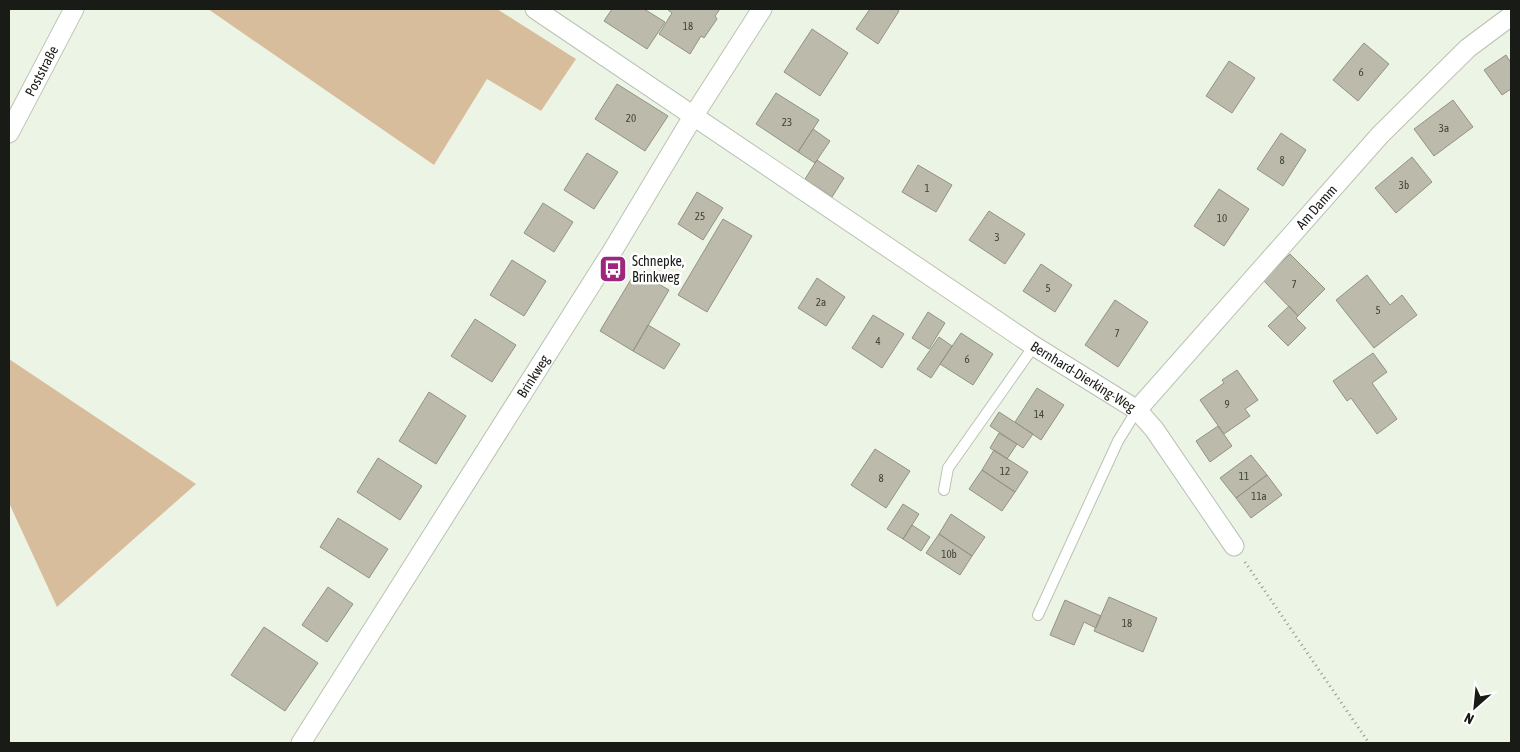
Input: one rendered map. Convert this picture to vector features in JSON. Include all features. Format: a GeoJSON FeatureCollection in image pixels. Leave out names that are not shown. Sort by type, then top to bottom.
{"type":"FeatureCollection","features":[{"type":"Feature","properties":{"kind":"street","name":"Poststraße"},"geometry":{"type":"LineString","coordinates":[[9,133],[74,9]]}},
{"type":"Feature","properties":{"kind":"street","name":"Bernhard-Dierking-Weg"},"geometry":{"type":"LineString","coordinates":[[535,9],[1034,346],[1136,410],[1154,429],[1234,546]]}},
{"type":"Feature","properties":{"kind":"street","name":"Brinkweg"},"geometry":{"type":"LineString","coordinates":[[301,743],[613,250],[694,115],[762,9]]}},
{"type":"Feature","properties":{"kind":"street","name":"Am Damm"},"geometry":{"type":"LineString","coordinates":[[1136,410],[1380,135],[1468,48],[1511,16]]}},
{"type":"Feature","properties":{"kind":"lane"},"geometry":{"type":"LineString","coordinates":[[944,490],[948,468],[1034,346]]}},
{"type":"Feature","properties":{"kind":"lane"},"geometry":{"type":"LineString","coordinates":[[1038,615],[1118,441],[1136,410]]}},
{"type":"Feature","properties":{"kind":"path"},"geometry":{"type":"LineString","coordinates":[[1234,546],[1369,743]]}},
{"type":"Feature","properties":{"kind":"shaded area"},"geometry":{"type":"Polygon","coordinates":[[[208,9],[497,9],[576,59],[541,111],[487,79],[434,165],[208,9]]]}},
{"type":"Feature","properties":{"kind":"shaded area"},"geometry":{"type":"Polygon","coordinates":[[[9,359],[196,484],[57,607],[9,503],[9,359]]]}},
{"type":"Feature","properties":{"kind":"building"},"geometry":{"type":"Polygon","coordinates":[[[612,9],[644,9],[665,22],[647,49],[604,21],[612,9]]]}},
{"type":"Feature","properties":{"kind":"building"},"geometry":{"type":"Polygon","coordinates":[[[667,9],[720,9],[715,16],[717,19],[704,38],[701,36],[690,54],[659,34],[672,13],[667,9]]]}},
{"type":"Feature","properties":{"kind":"building"},"geometry":{"type":"Polygon","coordinates":[[[870,9],[896,9],[899,11],[878,44],[856,29],[870,9]]]}},
{"type":"Feature","properties":{"kind":"building"},"geometry":{"type":"Polygon","coordinates":[[[812,29],[848,53],[820,96],[784,72],[812,29]]]}},
{"type":"Feature","properties":{"kind":"building"},"geometry":{"type":"Polygon","coordinates":[[[1364,43],[1389,64],[1358,101],[1333,80],[1364,43]]]}},
{"type":"Feature","properties":{"kind":"building"},"geometry":{"type":"Polygon","coordinates":[[[1506,55],[1511,63],[1511,89],[1502,95],[1484,70],[1506,55]]]}},
{"type":"Feature","properties":{"kind":"building"},"geometry":{"type":"Polygon","coordinates":[[[1229,61],[1255,78],[1232,113],[1206,96],[1229,61]]]}},
{"type":"Feature","properties":{"kind":"building"},"geometry":{"type":"Polygon","coordinates":[[[617,84],[668,116],[645,151],[595,119],[617,84]]]}},
{"type":"Feature","properties":{"kind":"building"},"geometry":{"type":"Polygon","coordinates":[[[776,93],[819,120],[798,152],[756,124],[776,93]]]}},
{"type":"Feature","properties":{"kind":"building"},"geometry":{"type":"Polygon","coordinates":[[[1453,100],[1473,127],[1434,156],[1414,129],[1453,100]]]}},
{"type":"Feature","properties":{"kind":"building"},"geometry":{"type":"Polygon","coordinates":[[[813,129],[830,141],[815,163],[798,152],[813,129]]]}},
{"type":"Feature","properties":{"kind":"building"},"geometry":{"type":"Polygon","coordinates":[[[1281,133],[1306,150],[1283,186],[1257,169],[1281,133]]]}},
{"type":"Feature","properties":{"kind":"building"},"geometry":{"type":"Polygon","coordinates":[[[587,153],[618,172],[594,209],[564,190],[587,153]]]}},
{"type":"Feature","properties":{"kind":"building"},"geometry":{"type":"Polygon","coordinates":[[[1412,157],[1432,182],[1396,213],[1375,188],[1412,157]]]}},
{"type":"Feature","properties":{"kind":"building"},"geometry":{"type":"Polygon","coordinates":[[[817,160],[844,178],[832,197],[805,179],[817,160]]]}},
{"type":"Feature","properties":{"kind":"building"},"geometry":{"type":"Polygon","coordinates":[[[918,165],[952,185],[936,212],[902,192],[918,165]]]}},
{"type":"Feature","properties":{"kind":"building"},"geometry":{"type":"Polygon","coordinates":[[[1219,189],[1249,209],[1224,246],[1194,226],[1219,189]]]}},
{"type":"Feature","properties":{"kind":"building"},"geometry":{"type":"Polygon","coordinates":[[[697,192],[723,208],[703,240],[678,224],[697,192]]]}},
{"type":"Feature","properties":{"kind":"building"},"geometry":{"type":"Polygon","coordinates":[[[543,203],[573,222],[554,252],[524,233],[543,203]]]}},
{"type":"Feature","properties":{"kind":"building"},"geometry":{"type":"Polygon","coordinates":[[[989,211],[1025,234],[1005,264],[969,240],[989,211]]]}},
{"type":"Feature","properties":{"kind":"building"},"geometry":{"type":"Polygon","coordinates":[[[723,219],[752,236],[707,312],[678,295],[723,219]]]}},
{"type":"Feature","properties":{"kind":"building"},"geometry":{"type":"Polygon","coordinates":[[[1290,254],[1325,289],[1298,316],[1263,280],[1290,254]]]}},
{"type":"Feature","properties":{"kind":"building"},"geometry":{"type":"Polygon","coordinates":[[[512,260],[546,281],[524,316],[490,295],[512,260]]]}},
{"type":"Feature","properties":{"kind":"building"},"geometry":{"type":"Polygon","coordinates":[[[1041,264],[1072,285],[1055,312],[1023,291],[1041,264]]]}},
{"type":"Feature","properties":{"kind":"building"},"geometry":{"type":"Polygon","coordinates":[[[636,271],[669,290],[633,351],[600,331],[636,271]]]}},
{"type":"Feature","properties":{"kind":"building"},"geometry":{"type":"Polygon","coordinates":[[[1367,275],[1390,305],[1402,295],[1417,315],[1374,348],[1336,300],[1367,275]]]}},
{"type":"Feature","properties":{"kind":"building"},"geometry":{"type":"Polygon","coordinates":[[[817,278],[845,297],[826,326],[798,308],[817,278]]]}},
{"type":"Feature","properties":{"kind":"building"},"geometry":{"type":"Polygon","coordinates":[[[1115,300],[1148,322],[1118,367],[1085,345],[1115,300]]]}},
{"type":"Feature","properties":{"kind":"building"},"geometry":{"type":"Polygon","coordinates":[[[1289,306],[1298,316],[1296,318],[1306,328],[1288,346],[1268,326],[1289,306]]]}},
{"type":"Feature","properties":{"kind":"building"},"geometry":{"type":"Polygon","coordinates":[[[928,312],[945,323],[929,349],[912,338],[928,312]]]}},
{"type":"Feature","properties":{"kind":"building"},"geometry":{"type":"Polygon","coordinates":[[[873,315],[904,334],[882,368],[852,348],[873,315]]]}},
{"type":"Feature","properties":{"kind":"building"},"geometry":{"type":"Polygon","coordinates":[[[475,319],[516,345],[492,382],[451,356],[475,319]]]}},
{"type":"Feature","properties":{"kind":"building"},"geometry":{"type":"Polygon","coordinates":[[[648,325],[680,344],[664,369],[633,351],[648,325]]]}},
{"type":"Feature","properties":{"kind":"building"},"geometry":{"type":"Polygon","coordinates":[[[961,333],[993,354],[973,385],[940,364],[961,333]]]}},
{"type":"Feature","properties":{"kind":"building"},"geometry":{"type":"Polygon","coordinates":[[[939,337],[952,346],[931,378],[917,369],[939,337]]]}},
{"type":"Feature","properties":{"kind":"building"},"geometry":{"type":"Polygon","coordinates":[[[1373,353],[1387,372],[1372,383],[1397,419],[1377,434],[1351,398],[1347,401],[1333,381],[1373,353]]]}},
{"type":"Feature","properties":{"kind":"building"},"geometry":{"type":"Polygon","coordinates":[[[1237,370],[1258,400],[1245,409],[1250,416],[1224,434],[1200,400],[1224,383],[1222,380],[1237,370]]]}},
{"type":"Feature","properties":{"kind":"building"},"geometry":{"type":"Polygon","coordinates":[[[1037,388],[1064,405],[1041,440],[1015,422],[1037,388]]]}},
{"type":"Feature","properties":{"kind":"building"},"geometry":{"type":"Polygon","coordinates":[[[429,392],[466,416],[436,464],[399,441],[429,392]]]}},
{"type":"Feature","properties":{"kind":"building"},"geometry":{"type":"Polygon","coordinates":[[[999,412],[1033,434],[1023,448],[990,426],[999,412]]]}},
{"type":"Feature","properties":{"kind":"building"},"geometry":{"type":"Polygon","coordinates":[[[1218,426],[1232,446],[1210,462],[1196,441],[1218,426]]]}},
{"type":"Feature","properties":{"kind":"building"},"geometry":{"type":"Polygon","coordinates":[[[999,433],[1017,444],[1007,459],[990,448],[999,433]]]}},
{"type":"Feature","properties":{"kind":"building"},"geometry":{"type":"Polygon","coordinates":[[[875,449],[910,471],[886,508],[851,485],[875,449]]]}},
{"type":"Feature","properties":{"kind":"building"},"geometry":{"type":"Polygon","coordinates":[[[994,450],[1028,472],[1015,492],[982,470],[994,450]]]}},
{"type":"Feature","properties":{"kind":"building"},"geometry":{"type":"Polygon","coordinates":[[[1251,455],[1267,475],[1236,498],[1220,478],[1251,455]]]}},
{"type":"Feature","properties":{"kind":"building"},"geometry":{"type":"Polygon","coordinates":[[[378,458],[422,486],[400,520],[357,492],[378,458]]]}},
{"type":"Feature","properties":{"kind":"building"},"geometry":{"type":"Polygon","coordinates":[[[982,470],[1015,492],[1002,511],[969,489],[982,470]]]}},
{"type":"Feature","properties":{"kind":"building"},"geometry":{"type":"Polygon","coordinates":[[[1267,475],[1282,495],[1251,518],[1236,498],[1267,475]]]}},
{"type":"Feature","properties":{"kind":"building"},"geometry":{"type":"Polygon","coordinates":[[[903,504],[919,514],[903,539],[887,529],[903,504]]]}},
{"type":"Feature","properties":{"kind":"building"},"geometry":{"type":"Polygon","coordinates":[[[951,514],[985,537],[972,556],[939,534],[951,514]]]}},
{"type":"Feature","properties":{"kind":"building"},"geometry":{"type":"Polygon","coordinates":[[[338,518],[388,549],[369,578],[320,547],[338,518]]]}},
{"type":"Feature","properties":{"kind":"building"},"geometry":{"type":"Polygon","coordinates":[[[912,525],[930,537],[921,551],[903,539],[912,525]]]}},
{"type":"Feature","properties":{"kind":"building"},"geometry":{"type":"Polygon","coordinates":[[[939,534],[972,556],[960,575],[926,553],[939,534]]]}},
{"type":"Feature","properties":{"kind":"building"},"geometry":{"type":"Polygon","coordinates":[[[328,587],[353,604],[327,642],[302,625],[328,587]]]}},
{"type":"Feature","properties":{"kind":"building"},"geometry":{"type":"Polygon","coordinates":[[[1109,597],[1157,618],[1143,652],[1094,631],[1109,597]]]}},
{"type":"Feature","properties":{"kind":"building"},"geometry":{"type":"Polygon","coordinates":[[[1065,600],[1101,616],[1096,628],[1084,622],[1074,645],[1050,635],[1065,600]]]}},
{"type":"Feature","properties":{"kind":"building"},"geometry":{"type":"Polygon","coordinates":[[[264,627],[318,663],[285,711],[231,675],[264,627]]]}},
{"type":"Feature","properties":{"kind":"place","name":"Schnepke, Brinkweg"},"geometry":{"type":"Point","coordinates":[613,269]}}]}
